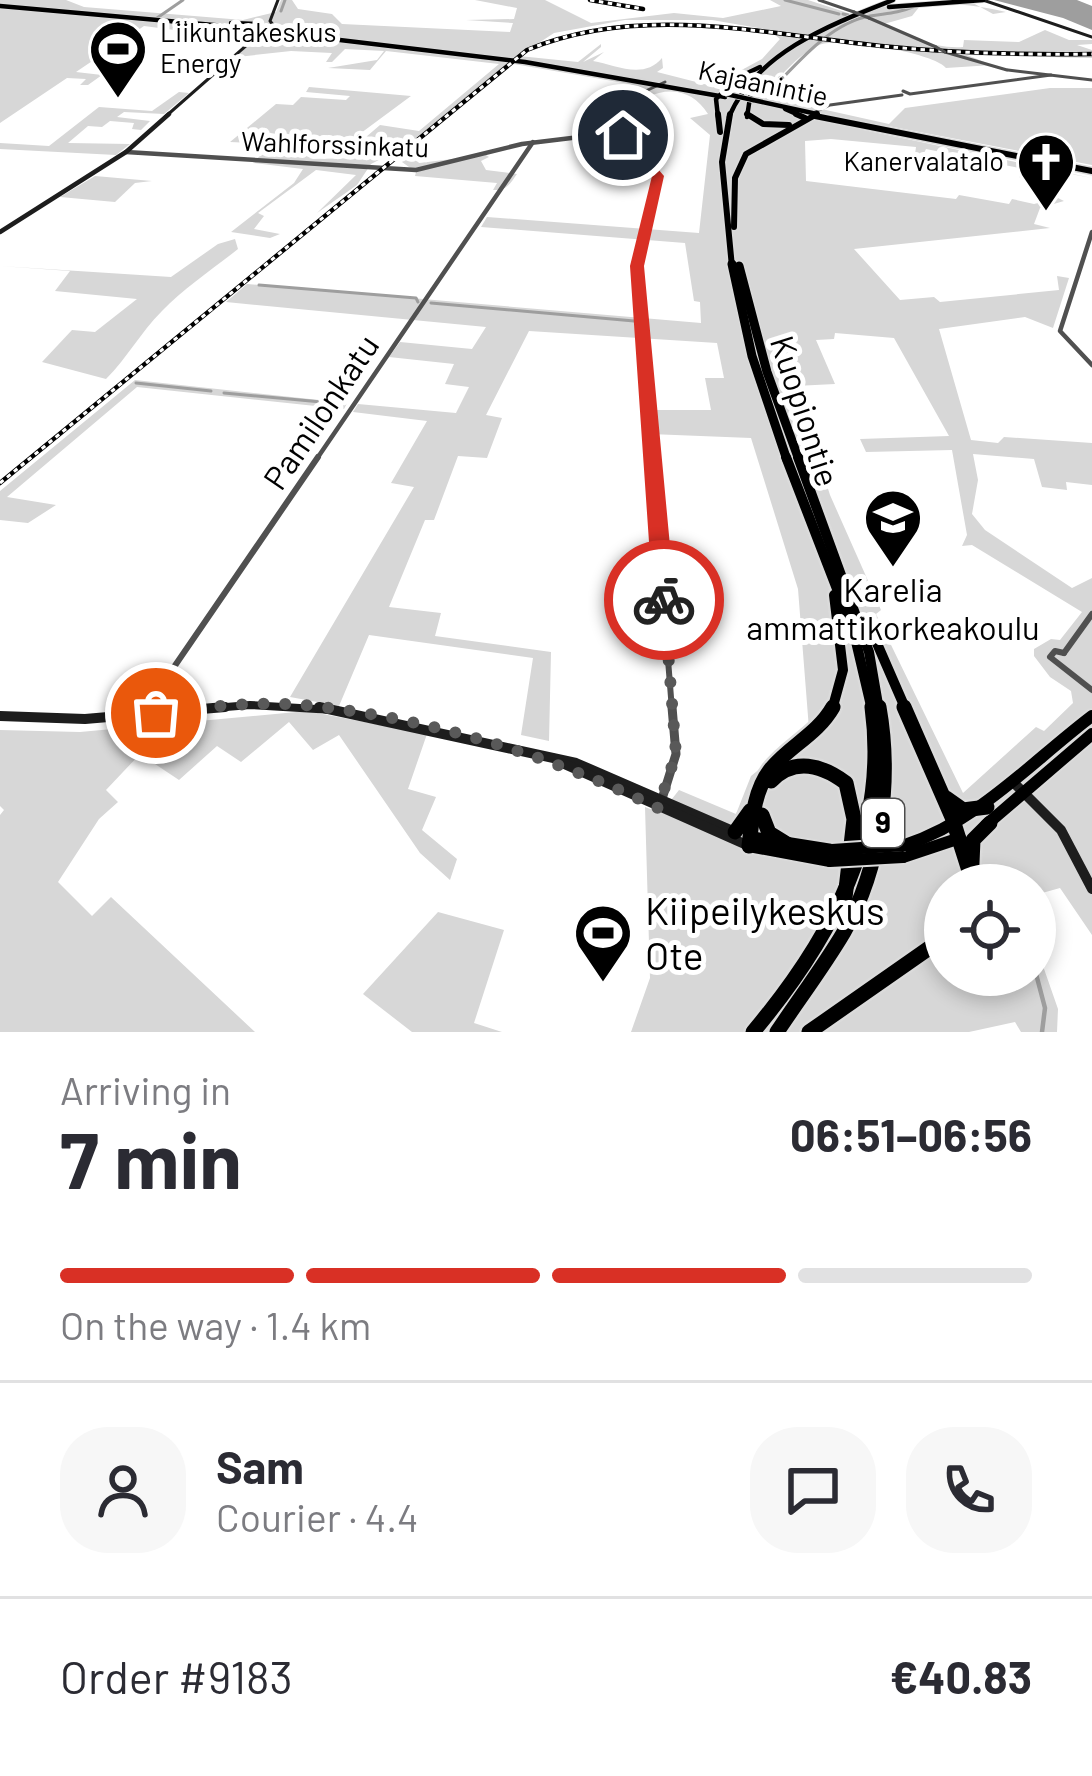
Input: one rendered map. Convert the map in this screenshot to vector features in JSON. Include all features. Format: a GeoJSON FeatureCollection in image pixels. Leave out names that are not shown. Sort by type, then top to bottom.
{"type":"FeatureCollection","features":[{"type":"Feature","properties":{"kind":"highway"},"geometry":{"type":"LineString","coordinates":[[869,15],[910,2],[984,0]]}},
{"type":"Feature","properties":{"kind":"highway","name":"Kuopiontie"},"geometry":{"type":"LineString","coordinates":[[777,1032],[836,950],[858,906],[880,837],[889,770],[885,710],[849,592],[752,337],[730,185],[732,125],[754,85],[802,48],[891,1]]}},
{"type":"Feature","properties":{"kind":"highway","name":"Kuopiontie"},"geometry":{"type":"LineString","coordinates":[[753,1032],[803,973],[845,899],[866,832],[876,740],[868,680],[774,424],[729,254],[722,161],[726,124],[738,98],[763,70],[891,1]]}},
{"type":"Feature","properties":{"kind":"highway"},"geometry":{"type":"LineString","coordinates":[[0,7],[272,28],[394,44]]}},
{"type":"Feature","properties":{"kind":"highway"},"geometry":{"type":"LineString","coordinates":[[137,19],[245,29]]}},
{"type":"Feature","properties":{"kind":"highway","name":"Kajaanintie"},"geometry":{"type":"LineString","coordinates":[[272,28],[573,67],[660,87]]}},
{"type":"Feature","properties":{"kind":"highway"},"geometry":{"type":"LineString","coordinates":[[258,36],[394,44]]}},
{"type":"Feature","properties":{"kind":"highway","name":"Kajaanintie"},"geometry":{"type":"LineString","coordinates":[[394,44],[707,92],[814,114]]}},
{"type":"Feature","properties":{"kind":"highway"},"geometry":{"type":"LineString","coordinates":[[722,161],[721,95],[785,55]]}},
{"type":"Feature","properties":{"kind":"highway"},"geometry":{"type":"LineString","coordinates":[[573,67],[582,65]]}},
{"type":"Feature","properties":{"kind":"highway"},"geometry":{"type":"LineString","coordinates":[[754,85],[745,110],[749,119],[786,125],[814,114]]}},
{"type":"Feature","properties":{"kind":"highway","name":"Kajaanintie"},"geometry":{"type":"LineString","coordinates":[[752,101],[814,114]]}},
{"type":"Feature","properties":{"kind":"highway"},"geometry":{"type":"LineString","coordinates":[[734,227],[735,180],[743,158],[761,142],[814,114]]}},
{"type":"Feature","properties":{"kind":"highway"},"geometry":{"type":"LineString","coordinates":[[750,840],[757,798],[768,773],[817,732],[834,710],[841,689],[843,646],[827,563]]}},
{"type":"Feature","properties":{"kind":"highway"},"geometry":{"type":"LineString","coordinates":[[849,592],[859,602],[940,791],[965,864]]}},
{"type":"Feature","properties":{"kind":"highway"},"geometry":{"type":"LineString","coordinates":[[750,840],[770,782],[784,768],[806,765],[823,770],[845,785],[856,816],[856,838],[842,883],[845,899]]}},
{"type":"Feature","properties":{"kind":"highway"},"geometry":{"type":"LineString","coordinates":[[940,791],[955,808],[988,815],[974,840],[972,864]]}},
{"type":"Feature","properties":{"kind":"highway"},"geometry":{"type":"LineString","coordinates":[[761,815],[769,832],[790,846]]}},
{"type":"Feature","properties":{"kind":"highway"},"geometry":{"type":"LineString","coordinates":[[808,1032],[924,952]]}},
{"type":"Feature","properties":{"kind":"main road"},"geometry":{"type":"LineString","coordinates":[[189,96],[258,36],[276,32],[270,20],[276,0]]}},
{"type":"Feature","properties":{"kind":"main road"},"geometry":{"type":"LineString","coordinates":[[0,232],[126,152],[234,55],[244,44],[245,29],[276,0]]}},
{"type":"Feature","properties":{"kind":"main road"},"geometry":{"type":"LineString","coordinates":[[984,0],[1092,37]]}},
{"type":"Feature","properties":{"kind":"main road"},"geometry":{"type":"LineString","coordinates":[[245,29],[272,28]]}},
{"type":"Feature","properties":{"kind":"main road"},"geometry":{"type":"LineString","coordinates":[[245,29],[258,36]]}},
{"type":"Feature","properties":{"kind":"main road"},"geometry":{"type":"LineString","coordinates":[[223,55],[234,55]]}},
{"type":"Feature","properties":{"kind":"main road","name":"Kajaanintie"},"geometry":{"type":"LineString","coordinates":[[814,114],[1092,169]]}},
{"type":"Feature","properties":{"kind":"main road"},"geometry":{"type":"LineString","coordinates":[[0,716],[85,719],[250,705],[314,706],[561,762],[750,840],[831,856],[904,851],[955,835],[988,815],[1092,716]]}},
{"type":"Feature","properties":{"kind":"main road"},"geometry":{"type":"LineString","coordinates":[[1020,787],[1092,734]]}},
{"type":"Feature","properties":{"kind":"main road"},"geometry":{"type":"LineString","coordinates":[[1020,787],[1042,804],[1065,833],[1092,889]]}},
{"type":"Feature","properties":{"kind":"main road"},"geometry":{"type":"LineString","coordinates":[[660,803],[750,840],[831,856]]}},
{"type":"Feature","properties":{"kind":"street"},"geometry":{"type":"LineString","coordinates":[[819,0],[869,15],[945,52],[1022,74]]}},
{"type":"Feature","properties":{"kind":"street"},"geometry":{"type":"LineString","coordinates":[[814,114],[1022,74],[1092,80]]}},
{"type":"Feature","properties":{"kind":"street"},"geometry":{"type":"LineString","coordinates":[[660,87],[607,109],[605,119],[658,176],[637,266],[676,754],[660,803]]}},
{"type":"Feature","properties":{"kind":"street","name":"Wahlforssinkatu"},"geometry":{"type":"LineString","coordinates":[[126,152],[411,170],[533,142],[617,133]]}},
{"type":"Feature","properties":{"kind":"street","name":"Pamilonkatu"},"geometry":{"type":"LineString","coordinates":[[156,713],[165,683],[186,650],[533,142]]}},
{"type":"Feature","properties":{"kind":"street"},"geometry":{"type":"LineString","coordinates":[[1092,232],[1060,331],[1092,364]]}},
{"type":"Feature","properties":{"kind":"street"},"geometry":{"type":"LineString","coordinates":[[1064,653],[1092,614]]}},
{"type":"Feature","properties":{"kind":"street"},"geometry":{"type":"LineString","coordinates":[[1067,666],[1070,659],[1064,653],[1052,652],[1049,657],[1067,666],[1092,690]]}},
{"type":"Feature","properties":{"kind":"shaded area"},"geometry":{"type":"Polygon","coordinates":[[[0,0],[66,0],[84,7],[243,20],[276,12],[281,0],[292,0],[298,9],[332,14],[342,24],[510,32],[513,23],[466,20],[514,19],[517,8],[475,0],[545,0],[591,23],[674,13],[723,18],[781,6],[770,0],[808,0],[851,14],[908,4],[954,4],[920,6],[912,16],[884,24],[922,41],[952,47],[963,47],[964,40],[1019,42],[1045,30],[1069,40],[1092,40],[1092,44],[1077,45],[1092,50],[1092,58],[967,55],[992,65],[946,68],[905,52],[829,43],[803,55],[763,96],[889,124],[905,108],[1050,88],[1092,88],[1092,165],[888,126],[864,130],[1092,178],[1044,169],[1022,178],[1029,170],[926,149],[923,155],[915,154],[916,147],[805,141],[806,181],[1009,204],[1012,199],[1034,204],[1064,201],[1040,208],[1034,224],[1050,228],[854,249],[900,300],[934,297],[940,302],[1059,290],[1057,276],[1069,278],[1053,328],[1025,317],[939,329],[971,440],[998,443],[1004,437],[1092,443],[1092,485],[1066,482],[1067,490],[1042,487],[1034,459],[973,454],[978,480],[972,514],[985,530],[1072,588],[1092,578],[1092,935],[1060,888],[1056,889],[1056,864],[924,864],[924,996],[1053,996],[1057,1032],[1021,1032],[1015,1022],[969,1032],[631,1032],[650,978],[645,807],[661,813],[679,790],[736,814],[751,776],[809,729],[798,589],[751,438],[650,434],[648,410],[711,410],[705,378],[724,378],[717,343],[529,331],[486,415],[502,418],[487,458],[458,456],[434,520],[425,520],[389,607],[441,613],[435,636],[551,652],[549,741],[521,735],[533,658],[369,635],[339,706],[290,697],[414,487],[391,483],[427,421],[353,412],[358,404],[456,413],[469,387],[445,384],[454,364],[389,357],[400,342],[472,349],[486,327],[226,302],[247,284],[701,323],[685,243],[481,227],[487,217],[699,233],[710,135],[690,118],[708,114],[696,100],[673,91],[647,97],[630,84],[508,63],[408,145],[371,164],[357,185],[317,213],[356,175],[316,170],[258,213],[264,216],[254,229],[280,234],[270,238],[231,232],[294,183],[303,169],[253,163],[271,144],[230,142],[276,104],[293,105],[301,97],[346,100],[350,96],[306,92],[309,87],[411,96],[334,153],[309,159],[365,158],[371,152],[352,149],[380,125],[419,131],[499,64],[386,51],[370,70],[328,68],[377,60],[384,51],[345,49],[332,62],[326,62],[332,53],[291,51],[237,57],[245,48],[220,36],[144,26],[76,72],[102,75],[88,85],[80,85],[86,79],[67,78],[0,123],[0,0]],[[625,20],[554,33],[519,56],[578,62],[601,44],[583,62],[604,52],[593,61],[638,70],[662,58],[663,68],[657,72],[712,86],[762,59],[780,39],[769,30],[712,20],[625,20]],[[835,333],[834,339],[816,340],[835,384],[795,386],[830,495],[881,610],[876,614],[963,793],[1036,727],[1044,731],[1073,703],[1071,691],[1050,677],[1034,649],[1051,639],[1060,640],[1082,612],[972,545],[962,546],[967,535],[952,450],[866,452],[860,439],[949,436],[894,338],[835,333]]]}},
{"type":"Feature","properties":{"kind":"shaded area"},"geometry":{"type":"Polygon","coordinates":[[[994,0],[1077,0],[1092,6],[1092,30],[1063,18],[994,0]]]}},
{"type":"Feature","properties":{"kind":"shaded area"},"geometry":{"type":"Polygon","coordinates":[[[179,92],[189,93],[164,114],[124,112],[117,117],[150,121],[141,130],[132,129],[134,123],[110,121],[102,127],[88,126],[68,143],[130,144],[116,155],[0,149],[0,143],[49,146],[99,107],[152,111],[179,92]]]}},
{"type":"Feature","properties":{"kind":"shaded area"},"geometry":{"type":"Polygon","coordinates":[[[408,151],[419,163],[486,155],[489,157],[481,161],[486,170],[517,174],[497,190],[493,190],[497,183],[415,176],[402,162],[408,151]]]}},
{"type":"Feature","properties":{"kind":"shaded area"},"geometry":{"type":"Polygon","coordinates":[[[95,176],[152,181],[135,183],[115,202],[60,197],[95,176]]]}},
{"type":"Feature","properties":{"kind":"shaded area"},"geometry":{"type":"Polygon","coordinates":[[[235,239],[238,249],[154,319],[106,379],[42,362],[72,330],[95,332],[137,299],[55,291],[70,271],[0,266],[171,277],[218,244],[235,239]]]}},
{"type":"Feature","properties":{"kind":"shaded area"},"geometry":{"type":"Polygon","coordinates":[[[135,380],[347,403],[344,409],[137,387],[7,497],[56,505],[28,523],[0,520],[0,491],[135,380]]]}},
{"type":"Feature","properties":{"kind":"shaded area"},"geometry":{"type":"Polygon","coordinates":[[[307,711],[427,734],[408,789],[436,797],[422,830],[457,859],[450,880],[420,853],[339,735],[313,750],[289,722],[241,762],[217,746],[179,780],[140,754],[106,790],[118,802],[99,819],[58,882],[92,916],[111,897],[255,1032],[0,1032],[0,815],[4,810],[0,806],[0,730],[80,732],[307,711]]]}},
{"type":"Feature","properties":{"kind":"shaded area"},"geometry":{"type":"Polygon","coordinates":[[[438,912],[504,930],[474,1023],[502,1032],[412,1032],[363,994],[438,912]]]}},
{"type":"Feature","properties":{"kind":"waterway"},"geometry":{"type":"LineString","coordinates":[[157,18],[183,0]]}},
{"type":"Feature","properties":{"kind":"waterway"},"geometry":{"type":"LineString","coordinates":[[281,11],[285,0]]}},
{"type":"Feature","properties":{"kind":"waterway"},"geometry":{"type":"LineString","coordinates":[[785,0],[839,14]]}},
{"type":"Feature","properties":{"kind":"waterway"},"geometry":{"type":"LineString","coordinates":[[765,96],[840,28],[915,6]]}},
{"type":"Feature","properties":{"kind":"waterway"},"geometry":{"type":"LineString","coordinates":[[843,14],[848,15]]}},
{"type":"Feature","properties":{"kind":"waterway"},"geometry":{"type":"LineString","coordinates":[[259,285],[416,298],[418,302]]}},
{"type":"Feature","properties":{"kind":"waterway"},"geometry":{"type":"LineString","coordinates":[[431,303],[634,321]]}},
{"type":"Feature","properties":{"kind":"waterway"},"geometry":{"type":"LineString","coordinates":[[136,383],[211,391]]}},
{"type":"Feature","properties":{"kind":"waterway"},"geometry":{"type":"LineString","coordinates":[[224,393],[343,404]]}},
{"type":"Feature","properties":{"kind":"waterway"},"geometry":{"type":"LineString","coordinates":[[1042,996],[1042,1032]]}},
{"type":"Feature","properties":{"kind":"railway"},"geometry":{"type":"LineString","coordinates":[[590,0],[643,9]]}},
{"type":"Feature","properties":{"kind":"railway"},"geometry":{"type":"LineString","coordinates":[[0,483],[527,50],[570,36],[658,25],[934,50],[1092,54]]}},
{"type":"Feature","properties":{"kind":"way so far"},"geometry":{"type":"LineString","coordinates":[[156,713],[298,705],[376,717],[561,762],[658,808],[676,754],[664,600]]}},
{"type":"Feature","properties":{"kind":"place","name":"Liikuntakeskus Energy"},"geometry":{"type":"Point","coordinates":[118,100]}},
{"type":"Feature","properties":{"kind":"place","name":"Kanervalatalo"},"geometry":{"type":"Point","coordinates":[1046,213]}},
{"type":"Feature","properties":{"kind":"place","name":"Karelia ammattikorkeakoulu"},"geometry":{"type":"Point","coordinates":[893,569]}},
{"type":"Feature","properties":{"kind":"place","name":"Kiipeilykeskus Ote"},"geometry":{"type":"Point","coordinates":[603,984]}},
{"type":"Feature","properties":{"kind":"route"},"geometry":{"type":"LineString","coordinates":[[623,135],[658,176],[637,266],[664,600]]}}]}
